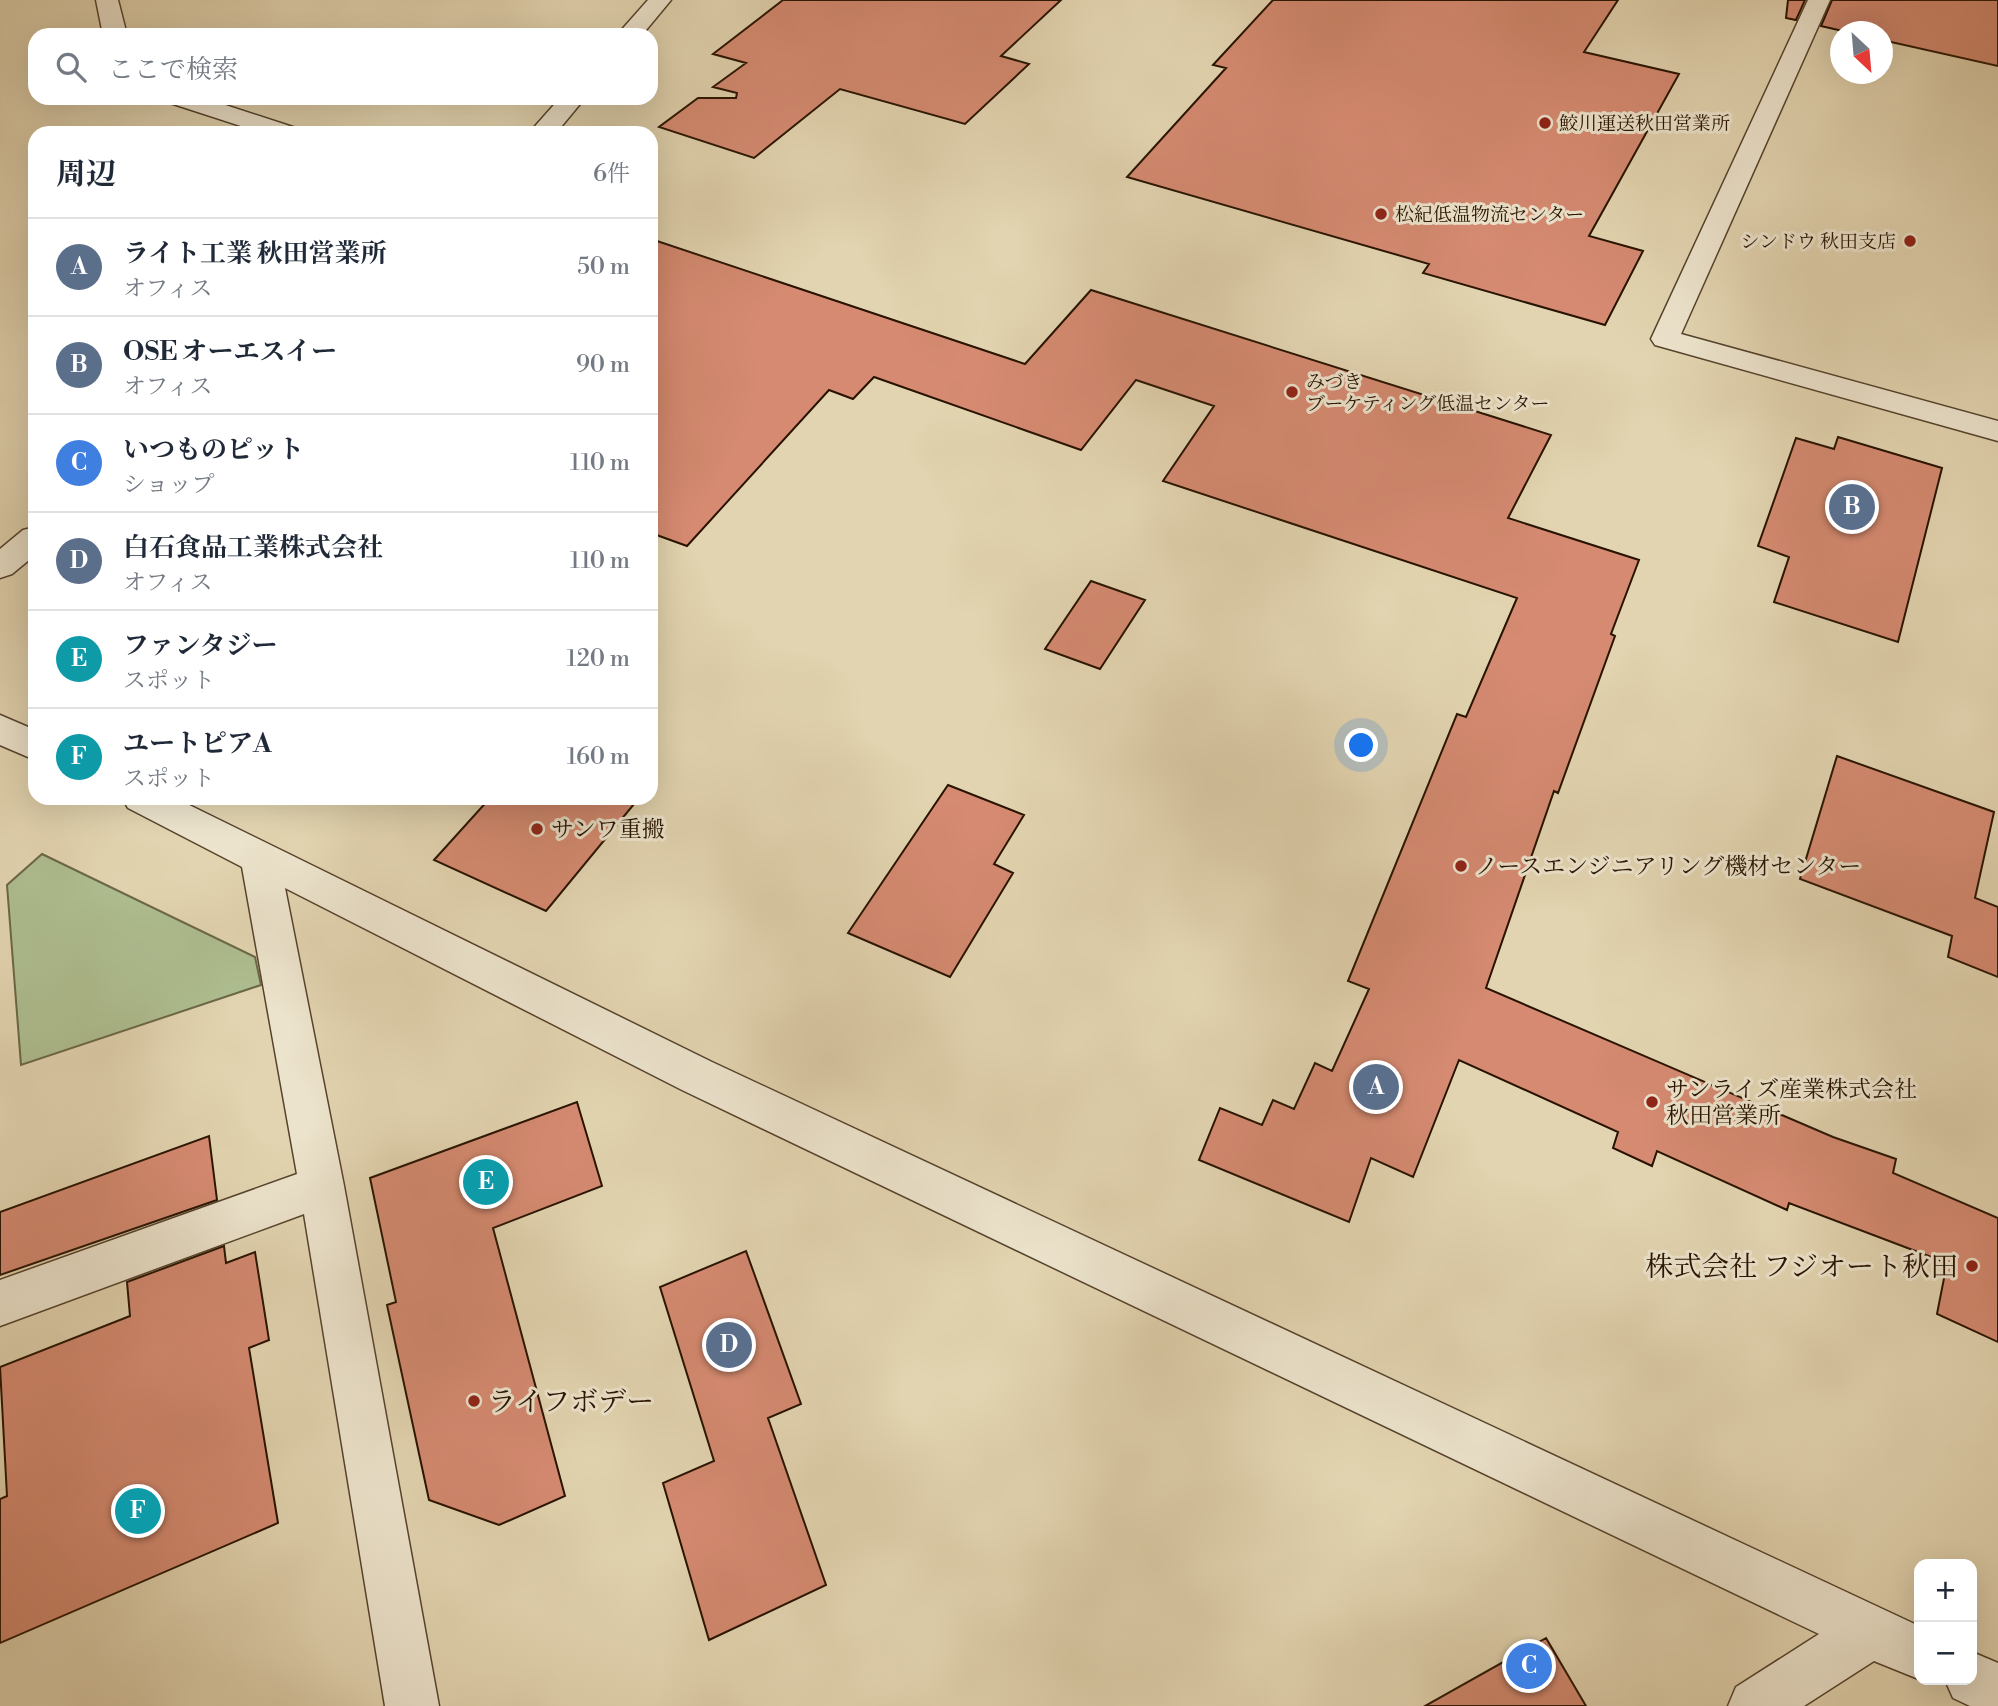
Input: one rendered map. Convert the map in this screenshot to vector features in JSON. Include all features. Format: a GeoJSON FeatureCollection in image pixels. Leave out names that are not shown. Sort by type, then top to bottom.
{"type":"FeatureCollection","features":[{"type":"Feature","properties":{"kind":"street"},"geometry":{"type":"LineString","coordinates":[[107,0],[113,28]]}},
{"type":"Feature","properties":{"kind":"street"},"geometry":{"type":"LineString","coordinates":[[635,28],[660,0]]}},
{"type":"Feature","properties":{"kind":"street"},"geometry":{"type":"LineString","coordinates":[[1819,0],[1665,339],[1998,431]]}},
{"type":"Feature","properties":{"kind":"street"},"geometry":{"type":"LineString","coordinates":[[201,105],[265,126]]}},
{"type":"Feature","properties":{"kind":"street"},"geometry":{"type":"LineString","coordinates":[[548,126],[567,105]]}},
{"type":"Feature","properties":{"kind":"street"},"geometry":{"type":"LineString","coordinates":[[0,566],[28,544]]}},
{"type":"Feature","properties":{"kind":"street"},"geometry":{"type":"LineString","coordinates":[[0,729],[28,743]]}},
{"type":"Feature","properties":{"kind":"street"},"geometry":{"type":"LineString","coordinates":[[155,805],[698,1076],[1914,1652]]}},
{"type":"Feature","properties":{"kind":"street"},"geometry":{"type":"LineString","coordinates":[[260,858],[322,1186],[412,1706]]}},
{"type":"Feature","properties":{"kind":"street"},"geometry":{"type":"LineString","coordinates":[[0,1304],[322,1186]]}},
{"type":"Feature","properties":{"kind":"street"},"geometry":{"type":"LineString","coordinates":[[1755,1706],[1871,1632]]}},
{"type":"Feature","properties":{"kind":"street"},"geometry":{"type":"LineString","coordinates":[[1977,1681],[1998,1691]]}},
{"type":"Feature","properties":{"kind":"green space"},"geometry":{"type":"Polygon","coordinates":[[[42,854],[255,957],[261,985],[21,1065],[7,885],[42,854]]]}},
{"type":"Feature","properties":{"kind":"building"},"geometry":{"type":"Polygon","coordinates":[[[783,0],[1061,0],[1001,56],[1029,64],[965,124],[840,89],[754,158],[659,127],[698,98],[736,98],[737,93],[713,87],[746,63],[713,54],[783,0]]]}},
{"type":"Feature","properties":{"kind":"building"},"geometry":{"type":"Polygon","coordinates":[[[1273,0],[1618,0],[1584,52],[1679,74],[1589,236],[1643,251],[1605,325],[1423,273],[1429,264],[1127,177],[1226,68],[1213,65],[1273,0]]]}},
{"type":"Feature","properties":{"kind":"building"},"geometry":{"type":"Polygon","coordinates":[[[1788,0],[1805,0],[1796,20],[1786,18],[1788,0]]]}},
{"type":"Feature","properties":{"kind":"building"},"geometry":{"type":"Polygon","coordinates":[[[1832,0],[1998,0],[1998,66],[1893,42],[1893,21],[1830,21],[1830,28],[1821,26],[1832,0]]]}},
{"type":"Feature","properties":{"kind":"building"},"geometry":{"type":"Polygon","coordinates":[[[658,241],[1025,364],[1091,290],[1551,435],[1508,518],[1639,560],[1611,634],[1615,636],[1558,793],[1554,791],[1486,988],[1833,1137],[1896,1159],[1893,1173],[1998,1218],[1998,1342],[1937,1314],[1947,1263],[1789,1203],[1787,1210],[1657,1151],[1652,1166],[1613,1148],[1618,1132],[1459,1060],[1413,1177],[1371,1158],[1349,1222],[1199,1160],[1220,1108],[1262,1125],[1273,1100],[1294,1109],[1315,1063],[1332,1071],[1369,989],[1348,981],[1457,714],[1466,717],[1517,598],[1163,481],[1214,406],[1136,380],[1081,450],[874,377],[853,399],[829,390],[687,546],[658,536],[658,241]]]}},
{"type":"Feature","properties":{"kind":"building"},"geometry":{"type":"Polygon","coordinates":[[[1838,437],[1942,468],[1898,642],[1774,602],[1789,557],[1758,546],[1796,438],[1834,449],[1838,437]]]}},
{"type":"Feature","properties":{"kind":"building"},"geometry":{"type":"Polygon","coordinates":[[[1091,581],[1145,600],[1100,669],[1045,649],[1091,581]]]}},
{"type":"Feature","properties":{"kind":"building"},"geometry":{"type":"Polygon","coordinates":[[[1837,756],[1994,812],[1975,898],[1998,907],[1998,977],[1948,957],[1952,936],[1800,879],[1837,756]]]}},
{"type":"Feature","properties":{"kind":"building"},"geometry":{"type":"Polygon","coordinates":[[[948,785],[1024,815],[994,864],[1013,873],[950,977],[848,933],[948,785]]]}},
{"type":"Feature","properties":{"kind":"building","name":"サンワ重搬"},"geometry":{"type":"Polygon","coordinates":[[[484,805],[633,805],[546,911],[434,860],[484,805]]]}},
{"type":"Feature","properties":{"kind":"building"},"geometry":{"type":"Polygon","coordinates":[[[577,1102],[602,1186],[493,1228],[565,1496],[499,1525],[429,1500],[387,1305],[396,1302],[370,1178],[577,1102]]]}},
{"type":"Feature","properties":{"kind":"building"},"geometry":{"type":"Polygon","coordinates":[[[209,1136],[217,1200],[0,1275],[0,1212],[209,1136]]]}},
{"type":"Feature","properties":{"kind":"building"},"geometry":{"type":"Polygon","coordinates":[[[224,1246],[226,1263],[255,1252],[269,1340],[249,1348],[278,1523],[0,1643],[0,1499],[7,1496],[0,1367],[130,1316],[127,1282],[224,1246]]]}},
{"type":"Feature","properties":{"kind":"building"},"geometry":{"type":"Polygon","coordinates":[[[746,1251],[801,1404],[768,1418],[826,1585],[709,1640],[663,1483],[714,1461],[660,1287],[746,1251]]]}},
{"type":"Feature","properties":{"kind":"building"},"geometry":{"type":"Polygon","coordinates":[[[1546,1638],[1586,1706],[1425,1706],[1546,1638]]]}},
{"type":"Feature","properties":{"kind":"place","name":"鮫川運送秋田営業所"},"geometry":{"type":"Point","coordinates":[1545,123]}},
{"type":"Feature","properties":{"kind":"place","name":"松紀低温物流センター"},"geometry":{"type":"Point","coordinates":[1381,214]}},
{"type":"Feature","properties":{"kind":"place","name":"シンドウ 秋田支店"},"geometry":{"type":"Point","coordinates":[1910,241]}},
{"type":"Feature","properties":{"kind":"place","name":"みづき ブーケティング低温センター"},"geometry":{"type":"Point","coordinates":[1292,392]}},
{"type":"Feature","properties":{"kind":"place","name":"OSE オーエスイー"},"geometry":{"type":"Point","coordinates":[1852,507]}},
{"type":"Feature","properties":{"kind":"place","name":"サンワ重搬"},"geometry":{"type":"Point","coordinates":[537,829]}},
{"type":"Feature","properties":{"kind":"place","name":"ノースエンジニアリング機材センター"},"geometry":{"type":"Point","coordinates":[1461,866]}},
{"type":"Feature","properties":{"kind":"place","name":"ライト工業 秋田営業所"},"geometry":{"type":"Point","coordinates":[1376,1087]}},
{"type":"Feature","properties":{"kind":"place","name":"サンライズ産業株式会社 秋田営業所"},"geometry":{"type":"Point","coordinates":[1652,1102]}},
{"type":"Feature","properties":{"kind":"place","name":"ファンタジー"},"geometry":{"type":"Point","coordinates":[486,1182]}},
{"type":"Feature","properties":{"kind":"place","name":"株式会社 フジオート秋田"},"geometry":{"type":"Point","coordinates":[1972,1266]}},
{"type":"Feature","properties":{"kind":"place","name":"白石食品工業株式会社"},"geometry":{"type":"Point","coordinates":[729,1345]}},
{"type":"Feature","properties":{"kind":"place","name":"ライフボデー"},"geometry":{"type":"Point","coordinates":[474,1401]}},
{"type":"Feature","properties":{"kind":"place","name":"ユートピアA"},"geometry":{"type":"Point","coordinates":[138,1511]}},
{"type":"Feature","properties":{"kind":"place","name":"いつものピット"},"geometry":{"type":"Point","coordinates":[1529,1666]}}]}
